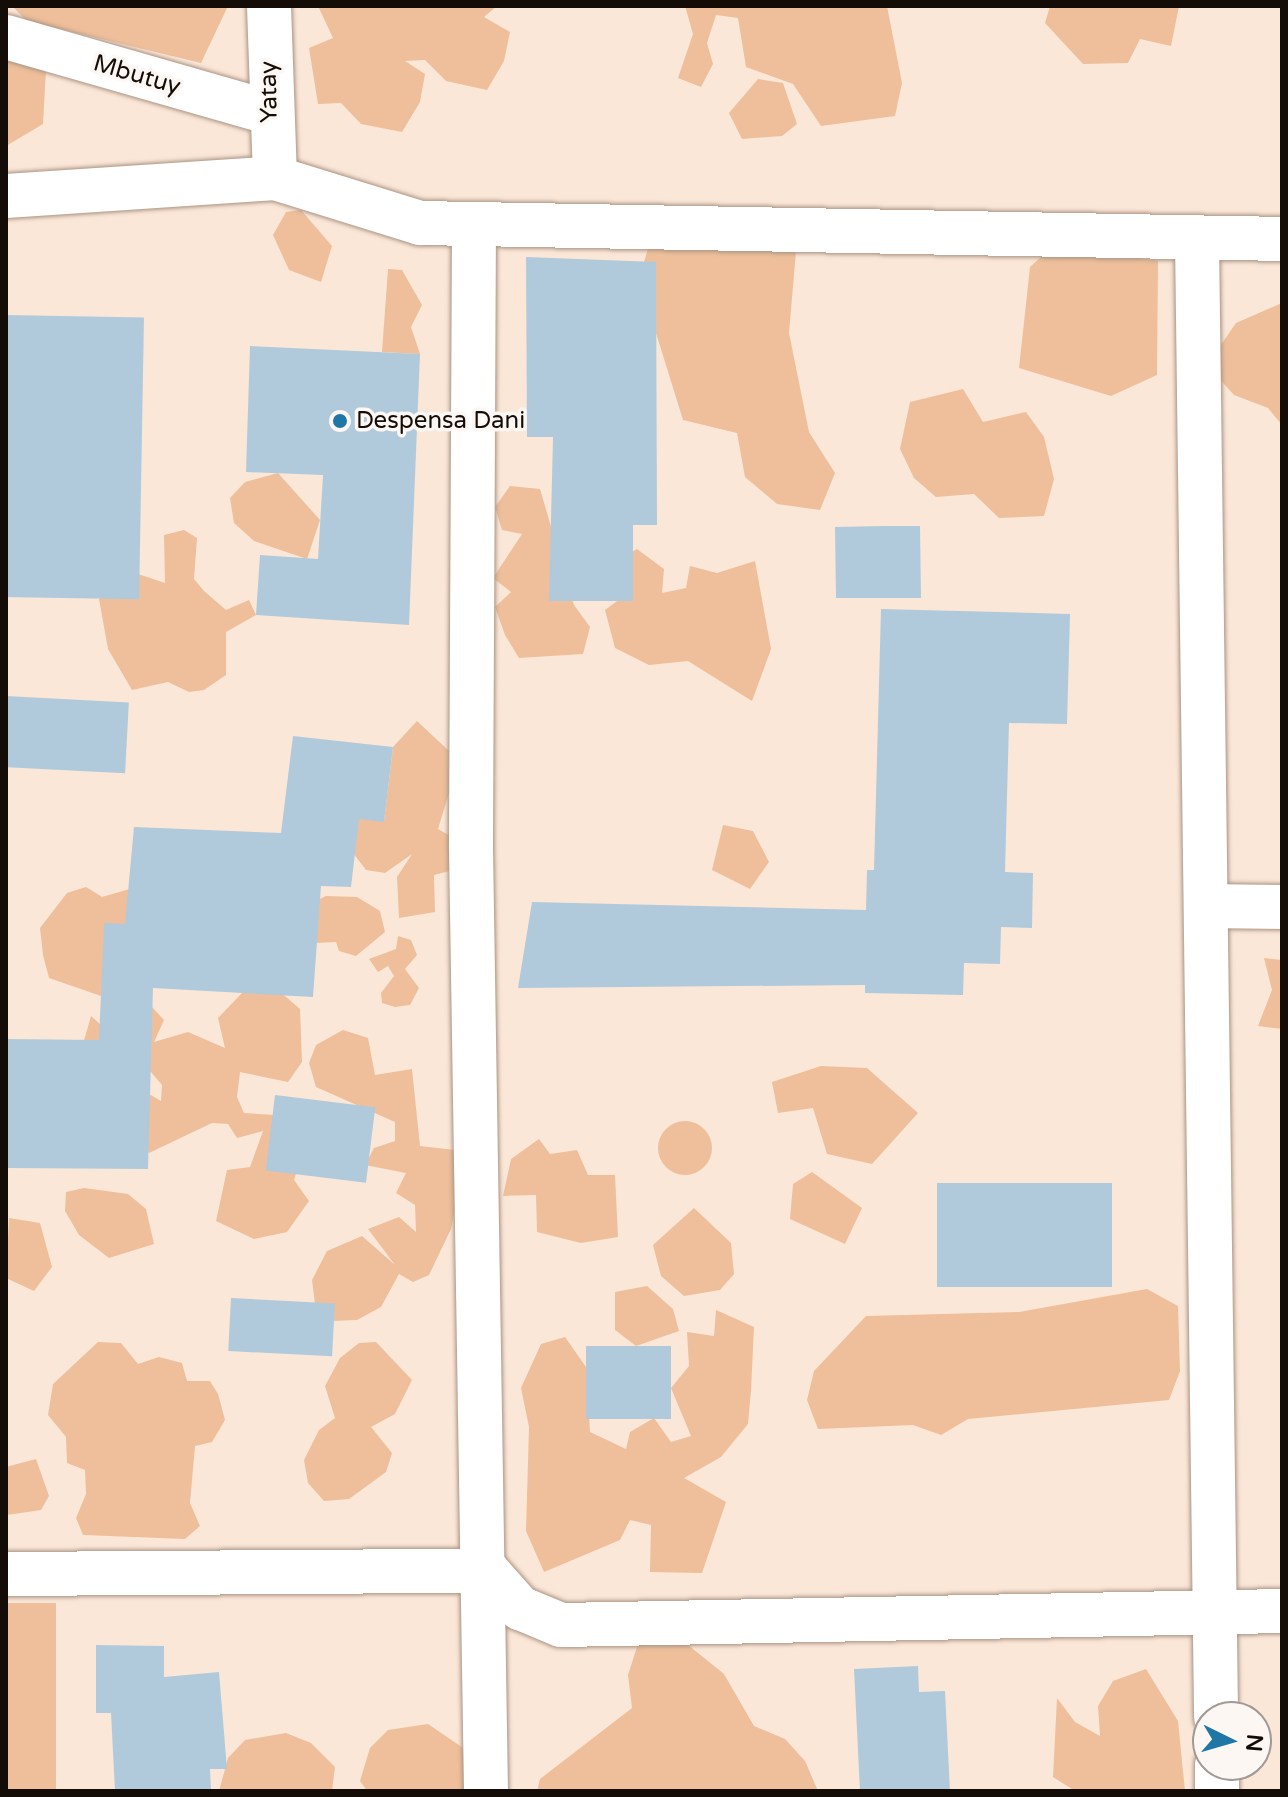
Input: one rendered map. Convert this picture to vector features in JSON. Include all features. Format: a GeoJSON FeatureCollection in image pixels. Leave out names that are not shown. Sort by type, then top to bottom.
{"type":"FeatureCollection","features":[{"type":"Feature","properties":{"kind":"street","name":"Yatay"},"geometry":{"type":"LineString","coordinates":[[269,6],[267,112],[275,178]]}},
{"type":"Feature","properties":{"kind":"street","name":"Mbutuy"},"geometry":{"type":"LineString","coordinates":[[6,37],[267,112]]}},
{"type":"Feature","properties":{"kind":"street"},"geometry":{"type":"LineString","coordinates":[[6,196],[275,178],[366,212],[474,225],[1197,240],[1282,239]]}},
{"type":"Feature","properties":{"kind":"street"},"geometry":{"type":"LineString","coordinates":[[474,225],[471,848],[487,1571],[486,1791]]}},
{"type":"Feature","properties":{"kind":"street"},"geometry":{"type":"LineString","coordinates":[[1197,240],[1216,1701]]}},
{"type":"Feature","properties":{"kind":"street"},"geometry":{"type":"LineString","coordinates":[[1206,906],[1282,907]]}},
{"type":"Feature","properties":{"kind":"street"},"geometry":{"type":"LineString","coordinates":[[6,1574],[487,1571],[520,1608],[561,1625],[802,1626],[1282,1611]]}},
{"type":"Feature","properties":{"kind":"shaded area"},"geometry":{"type":"Polygon","coordinates":[[[12,6],[228,6],[201,63],[27,21],[12,6]]]}},
{"type":"Feature","properties":{"kind":"shaded area"},"geometry":{"type":"Polygon","coordinates":[[[318,6],[497,6],[484,17],[510,32],[504,61],[487,90],[446,81],[425,60],[405,61],[425,74],[420,102],[402,132],[361,124],[341,103],[318,104],[309,48],[333,38],[318,6]]]}},
{"type":"Feature","properties":{"kind":"shaded area"},"geometry":{"type":"Polygon","coordinates":[[[685,6],[887,6],[902,83],[895,116],[821,126],[793,84],[746,67],[738,18],[716,15],[707,43],[713,64],[701,87],[678,78],[693,34],[685,6]]]}},
{"type":"Feature","properties":{"kind":"shaded area"},"geometry":{"type":"Polygon","coordinates":[[[1050,6],[1179,6],[1171,46],[1140,39],[1128,63],[1083,64],[1045,23],[1050,6]]]}},
{"type":"Feature","properties":{"kind":"shaded area"},"geometry":{"type":"Polygon","coordinates":[[[6,24],[46,70],[43,124],[6,146],[6,24]]]}},
{"type":"Feature","properties":{"kind":"shaded area"},"geometry":{"type":"Polygon","coordinates":[[[758,79],[783,83],[797,124],[782,136],[742,139],[729,113],[758,79]]]}},
{"type":"Feature","properties":{"kind":"shaded area"},"geometry":{"type":"Polygon","coordinates":[[[301,210],[332,246],[321,282],[289,270],[273,235],[286,212],[301,210]]]}},
{"type":"Feature","properties":{"kind":"shaded area"},"geometry":{"type":"Polygon","coordinates":[[[652,236],[796,251],[789,333],[809,432],[835,473],[820,510],[777,504],[745,477],[737,433],[683,420],[639,278],[652,236]]]}},
{"type":"Feature","properties":{"kind":"shaded area"},"geometry":{"type":"Polygon","coordinates":[[[1053,246],[1158,261],[1157,375],[1111,396],[1019,368],[1030,267],[1053,246]]]}},
{"type":"Feature","properties":{"kind":"shaded area"},"geometry":{"type":"Polygon","coordinates":[[[388,269],[402,270],[422,305],[411,327],[420,354],[382,352],[388,269]]]}},
{"type":"Feature","properties":{"kind":"shaded area"},"geometry":{"type":"Polygon","coordinates":[[[1282,303],[1282,425],[1268,408],[1234,395],[1207,365],[1236,323],[1282,303]]]}},
{"type":"Feature","properties":{"kind":"shaded area"},"geometry":{"type":"Polygon","coordinates":[[[963,389],[983,422],[1026,412],[1044,437],[1054,479],[1044,516],[999,518],[974,494],[936,497],[914,478],[900,449],[910,402],[963,389]]]}},
{"type":"Feature","properties":{"kind":"shaded area"},"geometry":{"type":"Polygon","coordinates":[[[278,473],[320,520],[307,559],[254,541],[234,523],[230,498],[245,482],[278,473]]]}},
{"type":"Feature","properties":{"kind":"shaded area"},"geometry":{"type":"Polygon","coordinates":[[[510,486],[540,489],[574,605],[590,627],[583,654],[519,658],[505,635],[495,607],[511,592],[493,578],[522,534],[502,530],[495,507],[510,486]]]}},
{"type":"Feature","properties":{"kind":"shaded area"},"geometry":{"type":"Polygon","coordinates":[[[184,530],[197,538],[194,579],[204,591],[226,610],[249,600],[256,615],[226,632],[226,675],[204,690],[189,692],[168,682],[132,690],[108,649],[99,599],[138,574],[165,583],[164,535],[184,530]]]}},
{"type":"Feature","properties":{"kind":"shaded area"},"geometry":{"type":"Polygon","coordinates":[[[637,549],[664,569],[662,593],[686,588],[690,566],[717,573],[755,561],[771,649],[752,701],[688,661],[649,665],[615,648],[605,610],[624,596],[614,562],[637,549]]]}},
{"type":"Feature","properties":{"kind":"shaded area"},"geometry":{"type":"Polygon","coordinates":[[[417,721],[449,751],[454,777],[438,829],[471,848],[461,868],[434,875],[435,912],[399,918],[397,877],[412,854],[385,873],[366,870],[350,849],[294,844],[284,810],[384,821],[393,747],[417,721]]]}},
{"type":"Feature","properties":{"kind":"shaded area"},"geometry":{"type":"Polygon","coordinates":[[[723,825],[753,831],[769,862],[750,889],[712,870],[723,825]]]}},
{"type":"Feature","properties":{"kind":"shaded area"},"geometry":{"type":"Polygon","coordinates":[[[86,887],[102,897],[133,888],[142,895],[104,997],[49,978],[43,955],[40,928],[67,893],[86,887]]]}},
{"type":"Feature","properties":{"kind":"shaded area"},"geometry":{"type":"Polygon","coordinates":[[[326,896],[357,897],[380,911],[385,932],[356,956],[339,951],[336,942],[316,943],[301,908],[326,896]]]}},
{"type":"Feature","properties":{"kind":"shaded area"},"geometry":{"type":"Polygon","coordinates":[[[398,936],[411,940],[417,955],[405,969],[419,988],[410,1005],[395,1007],[382,1003],[381,993],[394,976],[388,966],[378,972],[369,959],[396,949],[398,936]]]}},
{"type":"Feature","properties":{"kind":"shaded area"},"geometry":{"type":"Polygon","coordinates":[[[1264,958],[1282,960],[1282,1029],[1258,1026],[1272,990],[1264,958]]]}},
{"type":"Feature","properties":{"kind":"shaded area"},"geometry":{"type":"Polygon","coordinates":[[[278,990],[300,1009],[302,1062],[288,1082],[240,1072],[237,1097],[244,1113],[291,1116],[301,1159],[294,1180],[309,1201],[287,1232],[254,1239],[216,1221],[227,1170],[250,1167],[263,1131],[237,1138],[228,1124],[212,1123],[149,1153],[133,1132],[149,1094],[161,1101],[162,1085],[150,1071],[83,1044],[91,1016],[102,1026],[140,994],[164,1020],[154,1042],[188,1032],[225,1048],[218,1018],[242,993],[278,990]]]}},
{"type":"Feature","properties":{"kind":"shaded area"},"geometry":{"type":"Polygon","coordinates":[[[343,1030],[368,1038],[375,1075],[412,1069],[420,1146],[455,1150],[464,1167],[451,1229],[429,1275],[413,1282],[399,1274],[381,1307],[357,1320],[331,1321],[315,1304],[312,1280],[327,1251],[362,1236],[395,1265],[368,1229],[399,1217],[416,1232],[415,1205],[396,1193],[406,1173],[365,1165],[374,1148],[395,1141],[395,1122],[316,1087],[309,1063],[316,1045],[343,1030]]]}},
{"type":"Feature","properties":{"kind":"shaded area"},"geometry":{"type":"Polygon","coordinates":[[[821,1066],[867,1068],[918,1113],[872,1164],[827,1154],[813,1108],[778,1113],[772,1082],[821,1066]]]}},
{"type":"Feature","properties":{"kind":"shaded area"},"geometry":{"type":"Polygon","coordinates":[[[685,1121],[704,1129],[712,1148],[704,1167],[685,1175],[666,1167],[658,1148],[666,1129],[685,1121]]]}},
{"type":"Feature","properties":{"kind":"shaded area"},"geometry":{"type":"Polygon","coordinates":[[[539,1139],[550,1154],[577,1150],[588,1175],[615,1175],[618,1237],[581,1243],[537,1232],[536,1195],[503,1196],[511,1159],[539,1139]]]}},
{"type":"Feature","properties":{"kind":"shaded area"},"geometry":{"type":"Polygon","coordinates":[[[812,1172],[862,1208],[845,1244],[790,1219],[793,1184],[812,1172]]]}},
{"type":"Feature","properties":{"kind":"shaded area"},"geometry":{"type":"Polygon","coordinates":[[[84,1188],[128,1194],[146,1209],[154,1244],[109,1258],[79,1235],[65,1211],[66,1192],[84,1188]]]}},
{"type":"Feature","properties":{"kind":"shaded area"},"geometry":{"type":"Polygon","coordinates":[[[694,1208],[731,1243],[734,1274],[720,1290],[684,1296],[661,1276],[653,1245],[694,1208]]]}},
{"type":"Feature","properties":{"kind":"shaded area"},"geometry":{"type":"Polygon","coordinates":[[[9,1218],[40,1223],[52,1267],[34,1291],[6,1278],[9,1218]]]}},
{"type":"Feature","properties":{"kind":"shaded area"},"geometry":{"type":"Polygon","coordinates":[[[647,1286],[673,1309],[679,1331],[636,1346],[615,1330],[615,1292],[647,1286]]]}},
{"type":"Feature","properties":{"kind":"shaded area"},"geometry":{"type":"Polygon","coordinates":[[[1147,1289],[1178,1306],[1180,1371],[1169,1400],[968,1419],[941,1435],[913,1425],[818,1429],[807,1400],[814,1371],[866,1316],[1019,1312],[1147,1289]]]}},
{"type":"Feature","properties":{"kind":"shaded area"},"geometry":{"type":"Polygon","coordinates":[[[716,1310],[754,1327],[751,1391],[748,1424],[721,1457],[684,1478],[726,1502],[702,1573],[650,1572],[651,1525],[630,1520],[620,1540],[544,1572],[526,1531],[529,1427],[521,1388],[541,1344],[565,1337],[586,1367],[590,1432],[626,1449],[630,1432],[654,1418],[671,1442],[691,1436],[671,1388],[689,1366],[687,1332],[714,1336],[716,1310]]]}},
{"type":"Feature","properties":{"kind":"shaded area"},"geometry":{"type":"Polygon","coordinates":[[[98,1342],[121,1343],[138,1364],[159,1357],[182,1363],[187,1381],[210,1381],[218,1394],[225,1420],[212,1442],[195,1446],[190,1503],[200,1526],[185,1539],[83,1535],[76,1518],[86,1494],[85,1470],[67,1463],[66,1437],[48,1415],[53,1384],[98,1342]]]}},
{"type":"Feature","properties":{"kind":"shaded area"},"geometry":{"type":"Polygon","coordinates":[[[376,1342],[412,1380],[395,1414],[371,1427],[392,1453],[386,1472],[349,1499],[324,1501],[308,1483],[304,1460],[319,1430],[335,1418],[325,1386],[340,1358],[359,1343],[376,1342]]]}},
{"type":"Feature","properties":{"kind":"shaded area"},"geometry":{"type":"Polygon","coordinates":[[[36,1459],[49,1496],[41,1510],[7,1515],[6,1467],[36,1459]]]}},
{"type":"Feature","properties":{"kind":"shaded area"},"geometry":{"type":"Polygon","coordinates":[[[6,1603],[56,1603],[56,1791],[6,1791],[6,1603]]]}},
{"type":"Feature","properties":{"kind":"shaded area"},"geometry":{"type":"Polygon","coordinates":[[[662,1624],[724,1674],[754,1726],[785,1739],[805,1761],[818,1791],[537,1791],[540,1779],[632,1708],[628,1675],[638,1644],[662,1624]]]}},
{"type":"Feature","properties":{"kind":"shaded area"},"geometry":{"type":"Polygon","coordinates":[[[1146,1669],[1178,1721],[1185,1791],[1075,1791],[1053,1777],[1057,1698],[1075,1722],[1100,1736],[1098,1706],[1113,1681],[1146,1669]]]}},
{"type":"Feature","properties":{"kind":"shaded area"},"geometry":{"type":"Polygon","coordinates":[[[428,1724],[478,1758],[474,1791],[367,1791],[360,1781],[370,1748],[388,1730],[428,1724]]]}},
{"type":"Feature","properties":{"kind":"shaded area"},"geometry":{"type":"Polygon","coordinates":[[[286,1733],[311,1743],[335,1767],[332,1791],[219,1791],[228,1758],[245,1740],[286,1733]]]}},
{"type":"Feature","properties":{"kind":"building"},"geometry":{"type":"Polygon","coordinates":[[[526,257],[656,262],[657,525],[633,525],[633,601],[549,601],[553,437],[527,437],[526,257]]]}},
{"type":"Feature","properties":{"kind":"building"},"geometry":{"type":"Polygon","coordinates":[[[6,315],[144,317],[139,599],[6,597],[6,315]]]}},
{"type":"Feature","properties":{"kind":"building"},"geometry":{"type":"Polygon","coordinates":[[[250,346],[420,354],[409,625],[256,615],[260,555],[318,559],[323,475],[246,472],[250,346]]]}},
{"type":"Feature","properties":{"kind":"building"},"geometry":{"type":"Polygon","coordinates":[[[920,526],[921,598],[836,598],[835,527],[920,526]]]}},
{"type":"Feature","properties":{"kind":"building"},"geometry":{"type":"Polygon","coordinates":[[[881,609],[1070,614],[1067,724],[1009,723],[1005,872],[1033,873],[1032,928],[1001,927],[1000,964],[964,963],[963,995],[865,993],[865,985],[518,988],[532,902],[866,910],[867,870],[874,870],[881,609]]]}},
{"type":"Feature","properties":{"kind":"building"},"geometry":{"type":"Polygon","coordinates":[[[6,696],[129,702],[125,773],[6,767],[6,696]]]}},
{"type":"Feature","properties":{"kind":"building"},"geometry":{"type":"Polygon","coordinates":[[[293,736],[393,747],[384,822],[359,819],[351,887],[321,886],[313,997],[153,988],[148,1169],[6,1168],[6,1039],[99,1040],[104,923],[125,924],[134,827],[281,833],[293,736]]]}},
{"type":"Feature","properties":{"kind":"building"},"geometry":{"type":"Polygon","coordinates":[[[275,1095],[375,1107],[366,1183],[266,1170],[275,1095]]]}},
{"type":"Feature","properties":{"kind":"building"},"geometry":{"type":"Polygon","coordinates":[[[937,1183],[1112,1183],[1112,1287],[937,1287],[937,1183]]]}},
{"type":"Feature","properties":{"kind":"building"},"geometry":{"type":"Polygon","coordinates":[[[231,1298],[335,1303],[332,1356],[228,1351],[231,1298]]]}},
{"type":"Feature","properties":{"kind":"building"},"geometry":{"type":"Polygon","coordinates":[[[586,1346],[671,1346],[671,1419],[586,1419],[586,1346]]]}},
{"type":"Feature","properties":{"kind":"building"},"geometry":{"type":"Polygon","coordinates":[[[96,1645],[164,1646],[164,1677],[219,1672],[227,1769],[210,1769],[211,1791],[115,1791],[111,1713],[96,1713],[96,1645]]]}},
{"type":"Feature","properties":{"kind":"building"},"geometry":{"type":"Polygon","coordinates":[[[918,1666],[919,1692],[945,1691],[950,1791],[860,1791],[854,1669],[918,1666]]]}},
{"type":"Feature","properties":{"kind":"place","name":"Despensa Dani"},"geometry":{"type":"Point","coordinates":[340,421]}}]}
